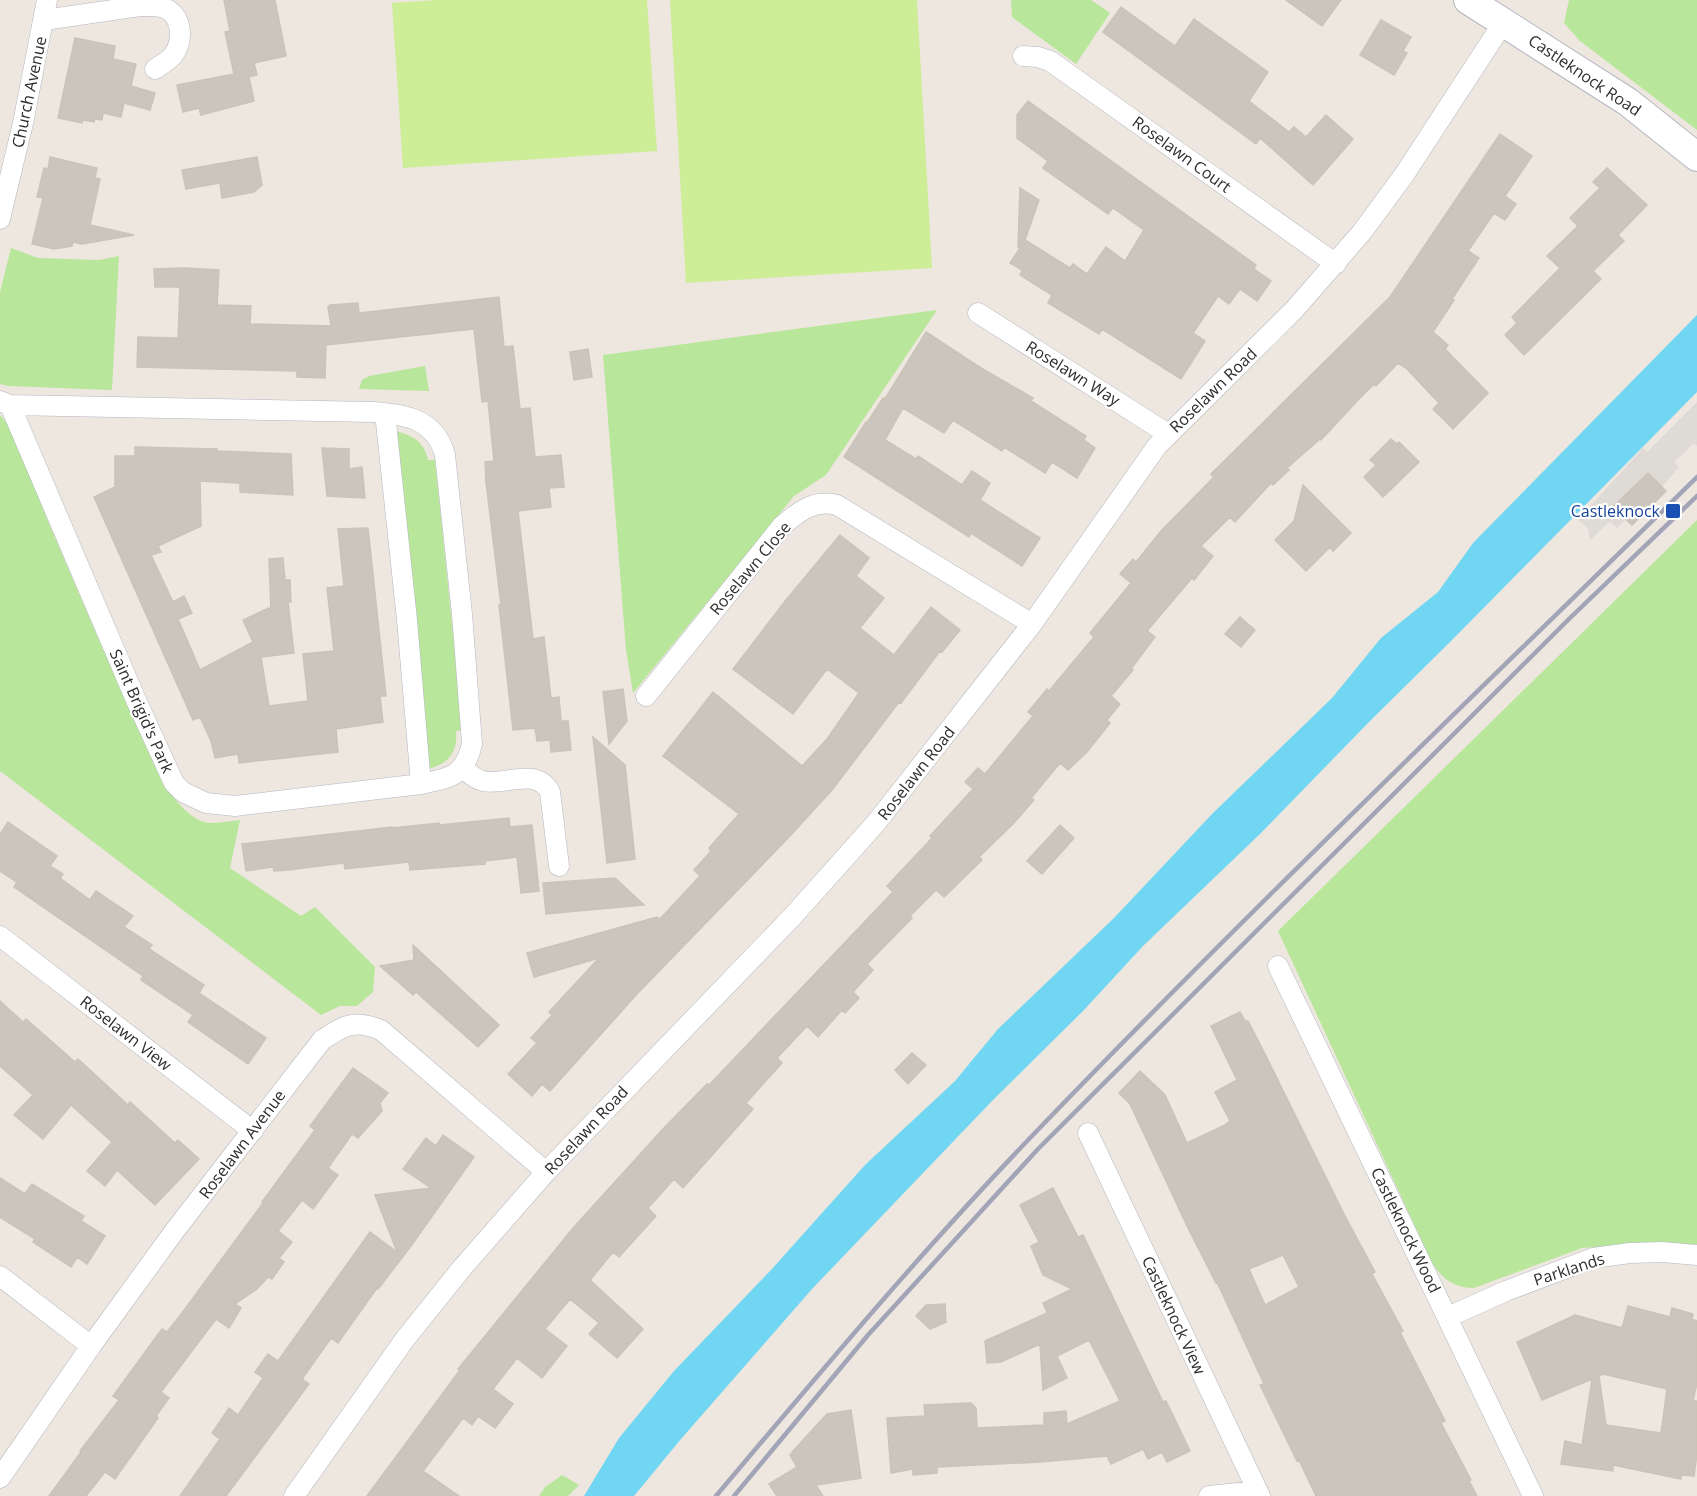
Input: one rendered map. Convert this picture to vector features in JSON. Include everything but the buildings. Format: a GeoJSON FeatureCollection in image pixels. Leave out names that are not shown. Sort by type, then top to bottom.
{"type":"FeatureCollection","features":[{"type":"Feature","properties":{"kind":"main road","name":"Castleknock Road"},"geometry":{"type":"LineString","coordinates":[[1468,0],[1628,102],[1697,157]]}},
{"type":"Feature","properties":{"kind":"street","name":"Church Avenue"},"geometry":{"type":"LineString","coordinates":[[0,219],[23,123],[47,0]]}},
{"type":"Feature","properties":{"kind":"street"},"geometry":{"type":"LineString","coordinates":[[44,20],[140,6],[156,5],[166,9],[176,17],[180,28],[180,43],[173,56],[155,69]]}},
{"type":"Feature","properties":{"kind":"street","name":"Roselawn Road"},"geometry":{"type":"LineString","coordinates":[[294,1496],[405,1339],[462,1268],[546,1172],[792,917],[876,823],[1032,624],[1150,455],[1168,434],[1294,310],[1336,264],[1404,175],[1503,23]]}},
{"type":"Feature","properties":{"kind":"street","name":"Roselawn Court"},"geometry":{"type":"LineString","coordinates":[[1023,56],[1050,61],[1336,264]]}},
{"type":"Feature","properties":{"kind":"street","name":"Roselawn Way"},"geometry":{"type":"LineString","coordinates":[[978,314],[1168,434]]}},
{"type":"Feature","properties":{"kind":"street","name":"Saint Brigid's Park"},"geometry":{"type":"LineString","coordinates":[[5,403],[385,413],[411,417],[423,423],[437,438],[445,455],[462,614],[472,744],[463,768],[449,778],[421,784],[235,806],[206,803],[183,792],[174,783],[140,710],[5,403]]}},
{"type":"Feature","properties":{"kind":"street"},"geometry":{"type":"LineString","coordinates":[[385,413],[407,620],[421,784]]}},
{"type":"Feature","properties":{"kind":"street","name":"Roselawn Close"},"geometry":{"type":"LineString","coordinates":[[646,696],[782,526],[800,512],[819,502],[837,505],[1032,624]]}},
{"type":"Feature","properties":{"kind":"street"},"geometry":{"type":"LineString","coordinates":[[463,768],[483,781],[526,778],[540,780],[546,784],[550,792],[559,866]]}},
{"type":"Feature","properties":{"kind":"street","name":"Roselawn View"},"geometry":{"type":"LineString","coordinates":[[0,936],[253,1131]]}},
{"type":"Feature","properties":{"kind":"street","name":"Castleknock Wood"},"geometry":{"type":"LineString","coordinates":[[1278,966],[1533,1496]]}},
{"type":"Feature","properties":{"kind":"street","name":"Roselawn Avenue"},"geometry":{"type":"LineString","coordinates":[[0,1478],[91,1346],[173,1233],[322,1040],[338,1030],[358,1023],[381,1030],[546,1172]]}},
{"type":"Feature","properties":{"kind":"street","name":"Castleknock View"},"geometry":{"type":"LineString","coordinates":[[1088,1133],[1259,1494]]}},
{"type":"Feature","properties":{"kind":"street","name":"Parklands"},"geometry":{"type":"LineString","coordinates":[[1448,1317],[1506,1291],[1593,1258],[1630,1253],[1697,1254]]}},
{"type":"Feature","properties":{"kind":"street"},"geometry":{"type":"LineString","coordinates":[[0,1276],[91,1346]]}},
{"type":"Feature","properties":{"kind":"street"},"geometry":{"type":"LineString","coordinates":[[1209,1496],[1259,1494]]}},
{"type":"Feature","properties":{"kind":"green space"},"geometry":{"type":"Polygon","coordinates":[[[437,0],[647,0],[657,151],[403,168],[392,3],[437,0]]]}},
{"type":"Feature","properties":{"kind":"green space"},"geometry":{"type":"Polygon","coordinates":[[[670,0],[917,0],[932,268],[686,283],[670,0]]]}},
{"type":"Feature","properties":{"kind":"green space"},"geometry":{"type":"Polygon","coordinates":[[[1011,0],[1091,0],[1110,13],[1076,64],[1012,17],[1011,0]]]}},
{"type":"Feature","properties":{"kind":"green space"},"geometry":{"type":"Polygon","coordinates":[[[1569,0],[1697,0],[1697,130],[1580,41],[1564,23],[1569,0]]]}},
{"type":"Feature","properties":{"kind":"green space"},"geometry":{"type":"Polygon","coordinates":[[[11,248],[38,258],[99,260],[119,256],[112,390],[0,384],[0,292],[11,248]]]}},
{"type":"Feature","properties":{"kind":"green space"},"geometry":{"type":"Polygon","coordinates":[[[937,310],[826,475],[794,496],[633,693],[626,650],[603,355],[937,310]]]}},
{"type":"Feature","properties":{"kind":"green space"},"geometry":{"type":"Polygon","coordinates":[[[425,366],[429,391],[359,389],[362,380],[369,376],[425,366]]]}},
{"type":"Feature","properties":{"kind":"green space"},"geometry":{"type":"Polygon","coordinates":[[[0,415],[15,436],[47,519],[163,784],[190,814],[203,822],[240,820],[230,868],[301,916],[315,907],[375,967],[373,992],[357,1006],[340,1006],[321,1015],[0,771],[0,415]]]}},
{"type":"Feature","properties":{"kind":"green space"},"geometry":{"type":"Polygon","coordinates":[[[395,431],[416,440],[424,448],[428,460],[435,460],[463,730],[456,731],[455,746],[446,761],[428,769],[395,431]]]}},
{"type":"Feature","properties":{"kind":"green space"},"geometry":{"type":"Polygon","coordinates":[[[1697,520],[1697,1244],[1639,1244],[1582,1248],[1474,1288],[1460,1286],[1440,1274],[1432,1263],[1278,931],[1697,520]]]}},
{"type":"Feature","properties":{"kind":"green space"},"geometry":{"type":"Polygon","coordinates":[[[562,1475],[579,1485],[568,1496],[539,1496],[545,1487],[562,1475]]]}},
{"type":"Feature","properties":{"kind":"shaded area"},"geometry":{"type":"Polygon","coordinates":[[[1697,402],[1697,446],[1694,443],[1674,462],[1679,467],[1662,487],[1647,473],[1614,507],[1626,519],[1617,528],[1610,521],[1590,540],[1588,528],[1578,520],[1643,448],[1647,452],[1697,402]]]}},
{"type":"Feature","properties":{"kind":"water"},"geometry":{"type":"Polygon","coordinates":[[[1697,315],[1697,392],[1261,833],[1143,946],[1084,1010],[992,1101],[812,1289],[634,1496],[584,1496],[619,1438],[674,1371],[771,1270],[865,1165],[955,1081],[998,1029],[1114,918],[1213,813],[1332,698],[1381,638],[1438,592],[1473,543],[1697,315]]]}},
{"type":"Feature","properties":{"kind":"railway"},"geometry":{"type":"LineString","coordinates":[[716,1496],[909,1270],[1030,1138],[1278,887],[1697,477]]}},
{"type":"Feature","properties":{"kind":"railway"},"geometry":{"type":"LineString","coordinates":[[734,1496],[868,1335],[1038,1149],[1570,618],[1697,496]]}},
{"type":"Feature","properties":{"kind":"place","name":"Castleknock"},"geometry":{"type":"Point","coordinates":[1673,511]}}]}
